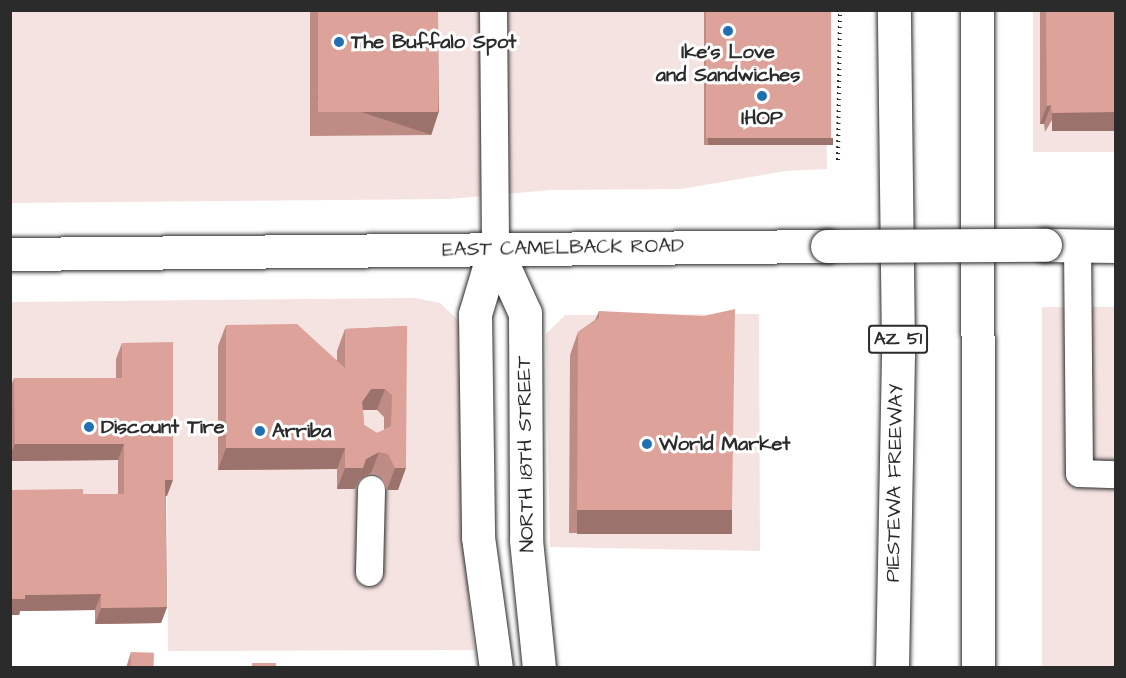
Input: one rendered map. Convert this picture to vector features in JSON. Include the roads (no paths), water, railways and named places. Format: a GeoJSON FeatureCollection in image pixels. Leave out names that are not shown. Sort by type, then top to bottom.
{"type":"FeatureCollection","features":[{"type":"Feature","properties":{"kind":"main road","name":"PIESTEWA FREEWAY"},"geometry":{"type":"LineString","coordinates":[[892,668],[898,349],[894,10]]}},
{"type":"Feature","properties":{"kind":"main road"},"geometry":{"type":"LineString","coordinates":[[977,10],[978,668]]}},
{"type":"Feature","properties":{"kind":"main road","name":"EAST CAMELBACK ROAD"},"geometry":{"type":"LineString","coordinates":[[10,254],[495,247],[1116,246]]}},
{"type":"Feature","properties":{"kind":"main road","name":"NORTH 18TH STREET"},"geometry":{"type":"LineString","coordinates":[[495,247],[475,314],[478,537],[496,668]]}},
{"type":"Feature","properties":{"kind":"main road","name":"NORTH 18TH STREET"},"geometry":{"type":"LineString","coordinates":[[495,247],[525,313],[526,540],[539,668]]}},
{"type":"Feature","properties":{"kind":"street","name":"NORTH 18TH STREET"},"geometry":{"type":"LineString","coordinates":[[493,10],[495,247]]}},
{"type":"Feature","properties":{"kind":"street"},"geometry":{"type":"LineString","coordinates":[[1061,245],[1079,473],[1116,474]]}},
{"type":"Feature","properties":{"kind":"street"},"geometry":{"type":"LineString","coordinates":[[369,572],[371,489]]}},
{"type":"Feature","properties":{"kind":"place","name":"Ike's Love and Sandwiches"},"geometry":{"type":"Point","coordinates":[728,31]}},
{"type":"Feature","properties":{"kind":"place","name":"The Buffalo Spot"},"geometry":{"type":"Point","coordinates":[339,42]}},
{"type":"Feature","properties":{"kind":"place","name":"IHOP"},"geometry":{"type":"Point","coordinates":[762,96]}},
{"type":"Feature","properties":{"kind":"place","name":"Discount Tire"},"geometry":{"type":"Point","coordinates":[89,427]}},
{"type":"Feature","properties":{"kind":"place","name":"Arriba"},"geometry":{"type":"Point","coordinates":[260,431]}},
{"type":"Feature","properties":{"kind":"place","name":"World Market"},"geometry":{"type":"Point","coordinates":[647,444]}}]}
